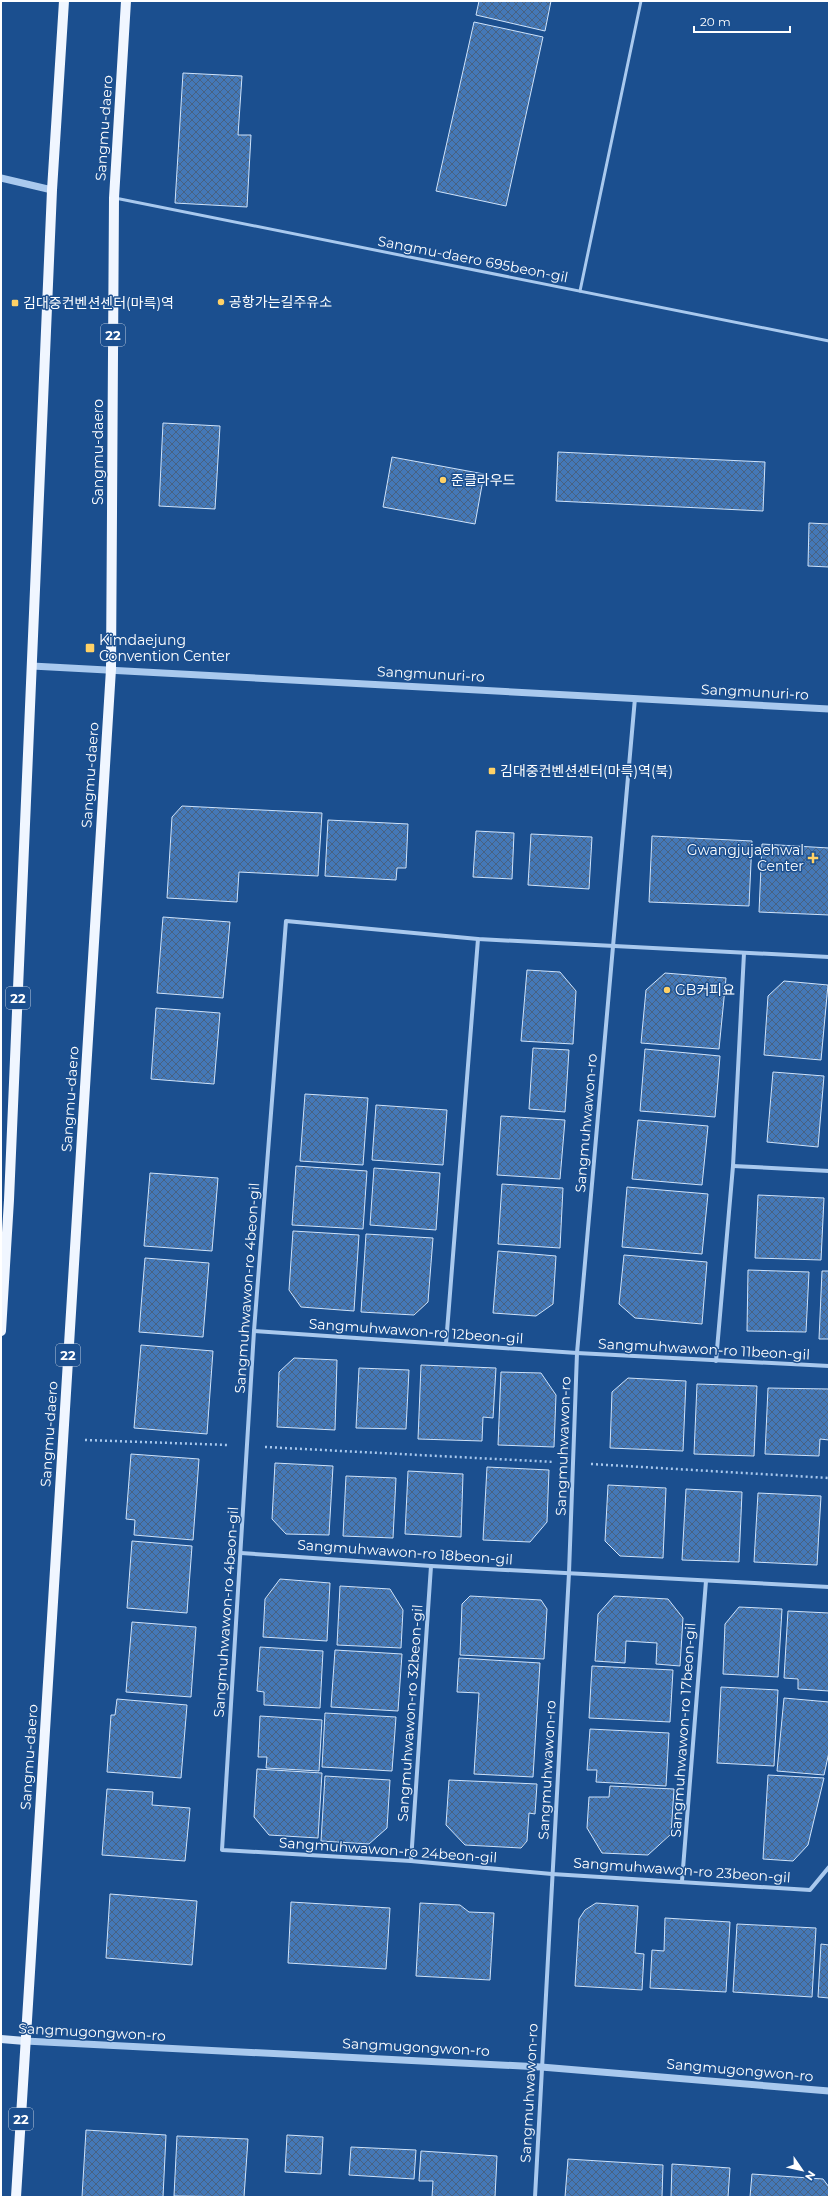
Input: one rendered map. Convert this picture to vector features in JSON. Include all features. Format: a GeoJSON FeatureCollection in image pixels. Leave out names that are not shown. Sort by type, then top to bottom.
{"type":"FeatureCollection","features":[{"type":"Feature","properties":{"kind":"main road","name":"22"},"geometry":{"type":"LineString","coordinates":[[1,1331],[9,1200],[52,190],[64,1]]}},
{"type":"Feature","properties":{"kind":"main road","name":"Sangmu-daero"},"geometry":{"type":"LineString","coordinates":[[16,2197],[111,669],[114,198],[126,1]]}},
{"type":"Feature","properties":{"kind":"main road","name":"Sangmugongwon-ro"},"geometry":{"type":"LineString","coordinates":[[1,2039],[25,2041]]}},
{"type":"Feature","properties":{"kind":"street"},"geometry":{"type":"LineString","coordinates":[[1,178],[52,190]]}},
{"type":"Feature","properties":{"kind":"street","name":"Sangmunuri-ro"},"geometry":{"type":"LineString","coordinates":[[32,666],[111,669],[829,709]]}},
{"type":"Feature","properties":{"kind":"street","name":"Sangmuhwawon-ro"},"geometry":{"type":"LineString","coordinates":[[535,2197],[569,1573],[577,1353],[636,698]]}},
{"type":"Feature","properties":{"kind":"street","name":"Sangmuhwawon-ro 4beon-gil"},"geometry":{"type":"LineString","coordinates":[[222,1850],[254,1331],[286,921],[478,939],[829,957]]}},
{"type":"Feature","properties":{"kind":"street"},"geometry":{"type":"LineString","coordinates":[[446,1344],[478,939]]}},
{"type":"Feature","properties":{"kind":"street"},"geometry":{"type":"LineString","coordinates":[[716,1361],[733,1166],[744,953]]}},
{"type":"Feature","properties":{"kind":"street"},"geometry":{"type":"LineString","coordinates":[[733,1166],[829,1172]]}},
{"type":"Feature","properties":{"kind":"street","name":"Sangmuhwawon-ro 12beon-gil"},"geometry":{"type":"LineString","coordinates":[[254,1331],[577,1353]]}},
{"type":"Feature","properties":{"kind":"street","name":"Sangmuhwawon-ro 11beon-gil"},"geometry":{"type":"LineString","coordinates":[[577,1353],[829,1366]]}},
{"type":"Feature","properties":{"kind":"street","name":"Sangmuhwawon-ro 18beon-gil"},"geometry":{"type":"LineString","coordinates":[[241,1553],[432,1566],[569,1573]]}},
{"type":"Feature","properties":{"kind":"street","name":"Sangmuhwawon-ro 32beon-gil"},"geometry":{"type":"LineString","coordinates":[[411,1862],[432,1566]]}},
{"type":"Feature","properties":{"kind":"street"},"geometry":{"type":"LineString","coordinates":[[569,1573],[829,1587]]}},
{"type":"Feature","properties":{"kind":"street","name":"Sangmuhwawon-ro 17beon-gil"},"geometry":{"type":"LineString","coordinates":[[682,1881],[706,1581]]}},
{"type":"Feature","properties":{"kind":"street","name":"Sangmuhwawon-ro 24beon-gil"},"geometry":{"type":"LineString","coordinates":[[222,1850],[411,1862],[552,1874]]}},
{"type":"Feature","properties":{"kind":"street","name":"Sangmuhwawon-ro 23beon-gil"},"geometry":{"type":"LineString","coordinates":[[552,1874],[810,1890],[829,1867]]}},
{"type":"Feature","properties":{"kind":"street","name":"Sangmugongwon-ro"},"geometry":{"type":"LineString","coordinates":[[25,2041],[541,2067],[829,2091]]}},
{"type":"Feature","properties":{"kind":"lane"},"geometry":{"type":"LineString","coordinates":[[580,291],[641,1]]}},
{"type":"Feature","properties":{"kind":"lane","name":"Sangmu-daero 695beon-gil"},"geometry":{"type":"LineString","coordinates":[[114,198],[829,341]]}},
{"type":"Feature","properties":{"kind":"path"},"geometry":{"type":"LineString","coordinates":[[63,1439],[247,1446],[829,1478]]}},
{"type":"Feature","properties":{"kind":"building"},"geometry":{"type":"Polygon","coordinates":[[[479,1],[551,1],[545,31],[476,15],[479,1]]]}},
{"type":"Feature","properties":{"kind":"building"},"geometry":{"type":"Polygon","coordinates":[[[474,22],[543,37],[506,206],[436,191],[474,22]]]}},
{"type":"Feature","properties":{"kind":"building"},"geometry":{"type":"Polygon","coordinates":[[[183,73],[242,76],[238,135],[251,135],[247,207],[175,203],[183,73]]]}},
{"type":"Feature","properties":{"kind":"building"},"geometry":{"type":"Polygon","coordinates":[[[163,423],[220,426],[215,509],[159,506],[163,423]]]}},
{"type":"Feature","properties":{"kind":"building"},"geometry":{"type":"Polygon","coordinates":[[[558,452],[765,462],[763,511],[556,501],[558,452]]]}},
{"type":"Feature","properties":{"kind":"building"},"geometry":{"type":"Polygon","coordinates":[[[392,457],[484,474],[475,524],[383,507],[392,457]]]}},
{"type":"Feature","properties":{"kind":"building"},"geometry":{"type":"Polygon","coordinates":[[[809,523],[829,524],[829,567],[808,566],[809,523]]]}},
{"type":"Feature","properties":{"kind":"building"},"geometry":{"type":"Polygon","coordinates":[[[182,806],[322,813],[318,876],[239,872],[237,902],[167,898],[172,817],[182,806]]]}},
{"type":"Feature","properties":{"kind":"building"},"geometry":{"type":"Polygon","coordinates":[[[328,820],[408,824],[406,868],[397,868],[396,880],[325,876],[328,820]]]}},
{"type":"Feature","properties":{"kind":"building"},"geometry":{"type":"Polygon","coordinates":[[[476,831],[514,833],[512,879],[473,877],[476,831]]]}},
{"type":"Feature","properties":{"kind":"building"},"geometry":{"type":"Polygon","coordinates":[[[531,834],[592,837],[589,889],[528,885],[531,834]]]}},
{"type":"Feature","properties":{"kind":"building"},"geometry":{"type":"Polygon","coordinates":[[[652,836],[752,841],[749,906],[649,902],[652,836]]]}},
{"type":"Feature","properties":{"kind":"building"},"geometry":{"type":"Polygon","coordinates":[[[762,844],[829,848],[829,915],[759,912],[762,844]]]}},
{"type":"Feature","properties":{"kind":"building"},"geometry":{"type":"Polygon","coordinates":[[[163,917],[230,922],[223,998],[157,993],[163,917]]]}},
{"type":"Feature","properties":{"kind":"building"},"geometry":{"type":"Polygon","coordinates":[[[527,970],[560,972],[576,991],[573,1044],[521,1041],[527,970]]]}},
{"type":"Feature","properties":{"kind":"building"},"geometry":{"type":"Polygon","coordinates":[[[665,973],[726,978],[719,1049],[641,1043],[646,990],[665,973]]]}},
{"type":"Feature","properties":{"kind":"building"},"geometry":{"type":"Polygon","coordinates":[[[784,981],[828,985],[821,1060],[764,1055],[768,996],[784,981]]]}},
{"type":"Feature","properties":{"kind":"building"},"geometry":{"type":"Polygon","coordinates":[[[156,1008],[220,1013],[214,1084],[151,1079],[156,1008]]]}},
{"type":"Feature","properties":{"kind":"building"},"geometry":{"type":"Polygon","coordinates":[[[533,1048],[569,1050],[565,1112],[529,1109],[533,1048]]]}},
{"type":"Feature","properties":{"kind":"building"},"geometry":{"type":"Polygon","coordinates":[[[645,1049],[720,1056],[715,1117],[640,1111],[645,1049]]]}},
{"type":"Feature","properties":{"kind":"building"},"geometry":{"type":"Polygon","coordinates":[[[773,1072],[824,1076],[818,1147],[767,1142],[773,1072]]]}},
{"type":"Feature","properties":{"kind":"building"},"geometry":{"type":"Polygon","coordinates":[[[305,1094],[368,1098],[363,1165],[300,1161],[305,1094]]]}},
{"type":"Feature","properties":{"kind":"building"},"geometry":{"type":"Polygon","coordinates":[[[376,1105],[447,1110],[443,1165],[372,1160],[376,1105]]]}},
{"type":"Feature","properties":{"kind":"building"},"geometry":{"type":"Polygon","coordinates":[[[501,1116],[565,1120],[560,1179],[497,1175],[501,1116]]]}},
{"type":"Feature","properties":{"kind":"building"},"geometry":{"type":"Polygon","coordinates":[[[638,1120],[708,1126],[702,1185],[632,1179],[638,1120]]]}},
{"type":"Feature","properties":{"kind":"building"},"geometry":{"type":"Polygon","coordinates":[[[296,1166],[367,1171],[363,1229],[292,1225],[296,1166]]]}},
{"type":"Feature","properties":{"kind":"building"},"geometry":{"type":"Polygon","coordinates":[[[374,1168],[440,1173],[436,1230],[370,1225],[374,1168]]]}},
{"type":"Feature","properties":{"kind":"building"},"geometry":{"type":"Polygon","coordinates":[[[150,1173],[218,1178],[212,1251],[144,1246],[150,1173]]]}},
{"type":"Feature","properties":{"kind":"building"},"geometry":{"type":"Polygon","coordinates":[[[502,1184],[563,1188],[560,1248],[498,1244],[502,1184]]]}},
{"type":"Feature","properties":{"kind":"building"},"geometry":{"type":"Polygon","coordinates":[[[627,1187],[708,1194],[702,1254],[622,1247],[627,1187]]]}},
{"type":"Feature","properties":{"kind":"building"},"geometry":{"type":"Polygon","coordinates":[[[758,1195],[824,1198],[821,1260],[755,1258],[758,1195]]]}},
{"type":"Feature","properties":{"kind":"building"},"geometry":{"type":"Polygon","coordinates":[[[293,1231],[359,1235],[354,1311],[301,1307],[289,1290],[293,1231]]]}},
{"type":"Feature","properties":{"kind":"building"},"geometry":{"type":"Polygon","coordinates":[[[366,1234],[433,1238],[428,1302],[414,1315],[361,1312],[366,1234]]]}},
{"type":"Feature","properties":{"kind":"building"},"geometry":{"type":"Polygon","coordinates":[[[498,1251],[556,1256],[553,1304],[536,1316],[493,1313],[498,1251]]]}},
{"type":"Feature","properties":{"kind":"building"},"geometry":{"type":"Polygon","coordinates":[[[624,1255],[707,1262],[702,1324],[635,1318],[619,1304],[624,1255]]]}},
{"type":"Feature","properties":{"kind":"building"},"geometry":{"type":"Polygon","coordinates":[[[145,1258],[209,1263],[203,1337],[139,1332],[145,1258]]]}},
{"type":"Feature","properties":{"kind":"building"},"geometry":{"type":"Polygon","coordinates":[[[748,1270],[809,1272],[806,1332],[747,1331],[748,1270]]]}},
{"type":"Feature","properties":{"kind":"building"},"geometry":{"type":"Polygon","coordinates":[[[822,1271],[829,1271],[829,1339],[819,1339],[822,1271]]]}},
{"type":"Feature","properties":{"kind":"building"},"geometry":{"type":"Polygon","coordinates":[[[141,1345],[213,1351],[207,1434],[134,1428],[141,1345]]]}},
{"type":"Feature","properties":{"kind":"building"},"geometry":{"type":"Polygon","coordinates":[[[294,1358],[337,1360],[335,1430],[277,1427],[279,1372],[294,1358]]]}},
{"type":"Feature","properties":{"kind":"building"},"geometry":{"type":"Polygon","coordinates":[[[421,1365],[496,1368],[493,1418],[483,1417],[482,1441],[418,1439],[421,1365]]]}},
{"type":"Feature","properties":{"kind":"building"},"geometry":{"type":"Polygon","coordinates":[[[359,1368],[409,1370],[406,1429],[356,1428],[359,1368]]]}},
{"type":"Feature","properties":{"kind":"building"},"geometry":{"type":"Polygon","coordinates":[[[501,1372],[541,1373],[556,1395],[554,1447],[498,1445],[501,1372]]]}},
{"type":"Feature","properties":{"kind":"building"},"geometry":{"type":"Polygon","coordinates":[[[628,1378],[686,1381],[683,1451],[610,1448],[612,1392],[628,1378]]]}},
{"type":"Feature","properties":{"kind":"building"},"geometry":{"type":"Polygon","coordinates":[[[697,1384],[757,1386],[754,1456],[694,1454],[697,1384]]]}},
{"type":"Feature","properties":{"kind":"building"},"geometry":{"type":"Polygon","coordinates":[[[768,1388],[829,1389],[829,1440],[820,1439],[819,1456],[765,1454],[768,1388]]]}},
{"type":"Feature","properties":{"kind":"building"},"geometry":{"type":"Polygon","coordinates":[[[131,1454],[199,1459],[193,1540],[134,1535],[135,1520],[126,1519],[131,1454]]]}},
{"type":"Feature","properties":{"kind":"building"},"geometry":{"type":"Polygon","coordinates":[[[275,1463],[333,1466],[329,1535],[286,1534],[272,1519],[275,1463]]]}},
{"type":"Feature","properties":{"kind":"building"},"geometry":{"type":"Polygon","coordinates":[[[487,1467],[549,1470],[547,1522],[530,1542],[483,1540],[487,1467]]]}},
{"type":"Feature","properties":{"kind":"building"},"geometry":{"type":"Polygon","coordinates":[[[408,1471],[463,1474],[461,1537],[405,1534],[408,1471]]]}},
{"type":"Feature","properties":{"kind":"building"},"geometry":{"type":"Polygon","coordinates":[[[346,1476],[396,1478],[393,1538],[343,1536],[346,1476]]]}},
{"type":"Feature","properties":{"kind":"building"},"geometry":{"type":"Polygon","coordinates":[[[608,1485],[666,1488],[663,1558],[620,1556],[605,1541],[608,1485]]]}},
{"type":"Feature","properties":{"kind":"building"},"geometry":{"type":"Polygon","coordinates":[[[686,1489],[742,1492],[739,1562],[682,1560],[686,1489]]]}},
{"type":"Feature","properties":{"kind":"building"},"geometry":{"type":"Polygon","coordinates":[[[758,1493],[821,1496],[817,1565],[754,1562],[758,1493]]]}},
{"type":"Feature","properties":{"kind":"building"},"geometry":{"type":"Polygon","coordinates":[[[132,1541],[192,1546],[187,1613],[127,1608],[132,1541]]]}},
{"type":"Feature","properties":{"kind":"building"},"geometry":{"type":"Polygon","coordinates":[[[280,1579],[330,1583],[327,1641],[263,1637],[265,1599],[280,1579]]]}},
{"type":"Feature","properties":{"kind":"building"},"geometry":{"type":"Polygon","coordinates":[[[340,1586],[390,1589],[403,1610],[401,1648],[337,1645],[340,1586]]]}},
{"type":"Feature","properties":{"kind":"building"},"geometry":{"type":"Polygon","coordinates":[[[470,1596],[541,1600],[547,1609],[544,1659],[460,1655],[462,1604],[470,1596]]]}},
{"type":"Feature","properties":{"kind":"building"},"geometry":{"type":"Polygon","coordinates":[[[614,1596],[668,1599],[683,1618],[680,1666],[656,1664],[657,1643],[626,1641],[625,1663],[595,1661],[598,1614],[614,1596]]]}},
{"type":"Feature","properties":{"kind":"building"},"geometry":{"type":"Polygon","coordinates":[[[739,1607],[782,1609],[778,1677],[723,1674],[725,1624],[739,1607]]]}},
{"type":"Feature","properties":{"kind":"building"},"geometry":{"type":"Polygon","coordinates":[[[788,1611],[829,1613],[829,1691],[798,1689],[798,1679],[784,1678],[788,1611]]]}},
{"type":"Feature","properties":{"kind":"building"},"geometry":{"type":"Polygon","coordinates":[[[132,1622],[196,1627],[191,1697],[126,1692],[132,1622]]]}},
{"type":"Feature","properties":{"kind":"building"},"geometry":{"type":"Polygon","coordinates":[[[260,1647],[323,1651],[320,1708],[264,1705],[264,1692],[257,1691],[260,1647]]]}},
{"type":"Feature","properties":{"kind":"building"},"geometry":{"type":"Polygon","coordinates":[[[335,1650],[402,1654],[398,1711],[331,1707],[335,1650]]]}},
{"type":"Feature","properties":{"kind":"building"},"geometry":{"type":"Polygon","coordinates":[[[459,1658],[540,1663],[533,1777],[474,1774],[479,1693],[457,1692],[459,1658]]]}},
{"type":"Feature","properties":{"kind":"building"},"geometry":{"type":"Polygon","coordinates":[[[592,1666],[673,1670],[670,1722],[589,1718],[592,1666]]]}},
{"type":"Feature","properties":{"kind":"building"},"geometry":{"type":"Polygon","coordinates":[[[721,1687],[778,1690],[774,1766],[717,1763],[721,1687]]]}},
{"type":"Feature","properties":{"kind":"building"},"geometry":{"type":"Polygon","coordinates":[[[784,1698],[829,1702],[829,1752],[824,1775],[777,1771],[784,1698]]]}},
{"type":"Feature","properties":{"kind":"building"},"geometry":{"type":"Polygon","coordinates":[[[117,1699],[187,1705],[181,1778],[107,1772],[111,1715],[115,1715],[117,1699]]]}},
{"type":"Feature","properties":{"kind":"building"},"geometry":{"type":"Polygon","coordinates":[[[325,1713],[396,1717],[392,1771],[322,1767],[325,1713]]]}},
{"type":"Feature","properties":{"kind":"building"},"geometry":{"type":"Polygon","coordinates":[[[260,1716],[322,1720],[319,1771],[266,1768],[267,1757],[258,1757],[260,1716]]]}},
{"type":"Feature","properties":{"kind":"building"},"geometry":{"type":"Polygon","coordinates":[[[590,1729],[669,1733],[666,1786],[596,1782],[597,1770],[587,1770],[590,1729]]]}},
{"type":"Feature","properties":{"kind":"building"},"geometry":{"type":"Polygon","coordinates":[[[257,1769],[322,1773],[318,1838],[269,1835],[254,1817],[257,1769]]]}},
{"type":"Feature","properties":{"kind":"building"},"geometry":{"type":"Polygon","coordinates":[[[768,1775],[824,1778],[808,1845],[793,1861],[763,1859],[768,1775]]]}},
{"type":"Feature","properties":{"kind":"building"},"geometry":{"type":"Polygon","coordinates":[[[325,1776],[390,1780],[387,1828],[369,1844],[321,1841],[325,1776]]]}},
{"type":"Feature","properties":{"kind":"building"},"geometry":{"type":"Polygon","coordinates":[[[449,1780],[537,1784],[535,1814],[529,1813],[527,1841],[521,1848],[465,1845],[446,1825],[449,1780]]]}},
{"type":"Feature","properties":{"kind":"building"},"geometry":{"type":"Polygon","coordinates":[[[610,1786],[674,1789],[671,1834],[648,1855],[602,1853],[587,1828],[589,1797],[609,1797],[610,1786]]]}},
{"type":"Feature","properties":{"kind":"building"},"geometry":{"type":"Polygon","coordinates":[[[107,1789],[153,1792],[152,1805],[190,1808],[185,1861],[102,1855],[107,1789]]]}},
{"type":"Feature","properties":{"kind":"building"},"geometry":{"type":"Polygon","coordinates":[[[110,1894],[197,1901],[192,1965],[106,1958],[110,1894]]]}},
{"type":"Feature","properties":{"kind":"building"},"geometry":{"type":"Polygon","coordinates":[[[291,1902],[390,1908],[386,1969],[288,1963],[291,1902]]]}},
{"type":"Feature","properties":{"kind":"building"},"geometry":{"type":"Polygon","coordinates":[[[420,1903],[460,1905],[469,1912],[494,1913],[490,1980],[416,1976],[420,1903]]]}},
{"type":"Feature","properties":{"kind":"building"},"geometry":{"type":"Polygon","coordinates":[[[596,1903],[638,1906],[635,1953],[644,1954],[642,1990],[575,1986],[579,1919],[585,1910],[596,1903]]]}},
{"type":"Feature","properties":{"kind":"building"},"geometry":{"type":"Polygon","coordinates":[[[665,1918],[730,1922],[726,1992],[650,1988],[652,1950],[664,1951],[665,1918]]]}},
{"type":"Feature","properties":{"kind":"building"},"geometry":{"type":"Polygon","coordinates":[[[737,1924],[816,1928],[812,1997],[733,1992],[737,1924]]]}},
{"type":"Feature","properties":{"kind":"building"},"geometry":{"type":"Polygon","coordinates":[[[821,1944],[829,1945],[829,1998],[818,1997],[821,1944]]]}},
{"type":"Feature","properties":{"kind":"building"},"geometry":{"type":"Polygon","coordinates":[[[86,2130],[166,2135],[163,2197],[82,2197],[86,2130]]]}},
{"type":"Feature","properties":{"kind":"building"},"geometry":{"type":"Polygon","coordinates":[[[287,2135],[323,2137],[321,2174],[285,2172],[287,2135]]]}},
{"type":"Feature","properties":{"kind":"building"},"geometry":{"type":"Polygon","coordinates":[[[177,2136],[248,2139],[244,2197],[174,2196],[177,2136]]]}},
{"type":"Feature","properties":{"kind":"building"},"geometry":{"type":"Polygon","coordinates":[[[351,2147],[416,2150],[414,2179],[349,2175],[351,2147]]]}},
{"type":"Feature","properties":{"kind":"building"},"geometry":{"type":"Polygon","coordinates":[[[421,2151],[497,2156],[495,2197],[432,2197],[433,2181],[419,2181],[421,2151]]]}},
{"type":"Feature","properties":{"kind":"building"},"geometry":{"type":"Polygon","coordinates":[[[568,2159],[663,2165],[662,2197],[565,2197],[568,2159]]]}},
{"type":"Feature","properties":{"kind":"building"},"geometry":{"type":"Polygon","coordinates":[[[672,2164],[730,2168],[728,2197],[671,2197],[672,2164]]]}},
{"type":"Feature","properties":{"kind":"building"},"geometry":{"type":"Polygon","coordinates":[[[752,2174],[823,2179],[829,2187],[829,2197],[750,2197],[752,2174]]]}},
{"type":"Feature","properties":{"kind":"place","name":"공항가는길주유소"},"geometry":{"type":"Point","coordinates":[221,302]}},
{"type":"Feature","properties":{"kind":"place","name":"김대중컨벤션센터(마륵)역"},"geometry":{"type":"Point","coordinates":[15,303]}},
{"type":"Feature","properties":{"kind":"place","name":"준클라우드"},"geometry":{"type":"Point","coordinates":[443,480]}},
{"type":"Feature","properties":{"kind":"place","name":"Kimdaejung Convention Center"},"geometry":{"type":"Point","coordinates":[90,648]}},
{"type":"Feature","properties":{"kind":"place","name":"김대중컨벤션센터(마륵)역(북)"},"geometry":{"type":"Point","coordinates":[492,771]}},
{"type":"Feature","properties":{"kind":"place","name":"Gwangjujaehwal Center"},"geometry":{"type":"Point","coordinates":[813,858]}},
{"type":"Feature","properties":{"kind":"place","name":"GB커피요"},"geometry":{"type":"Point","coordinates":[667,990]}}]}
